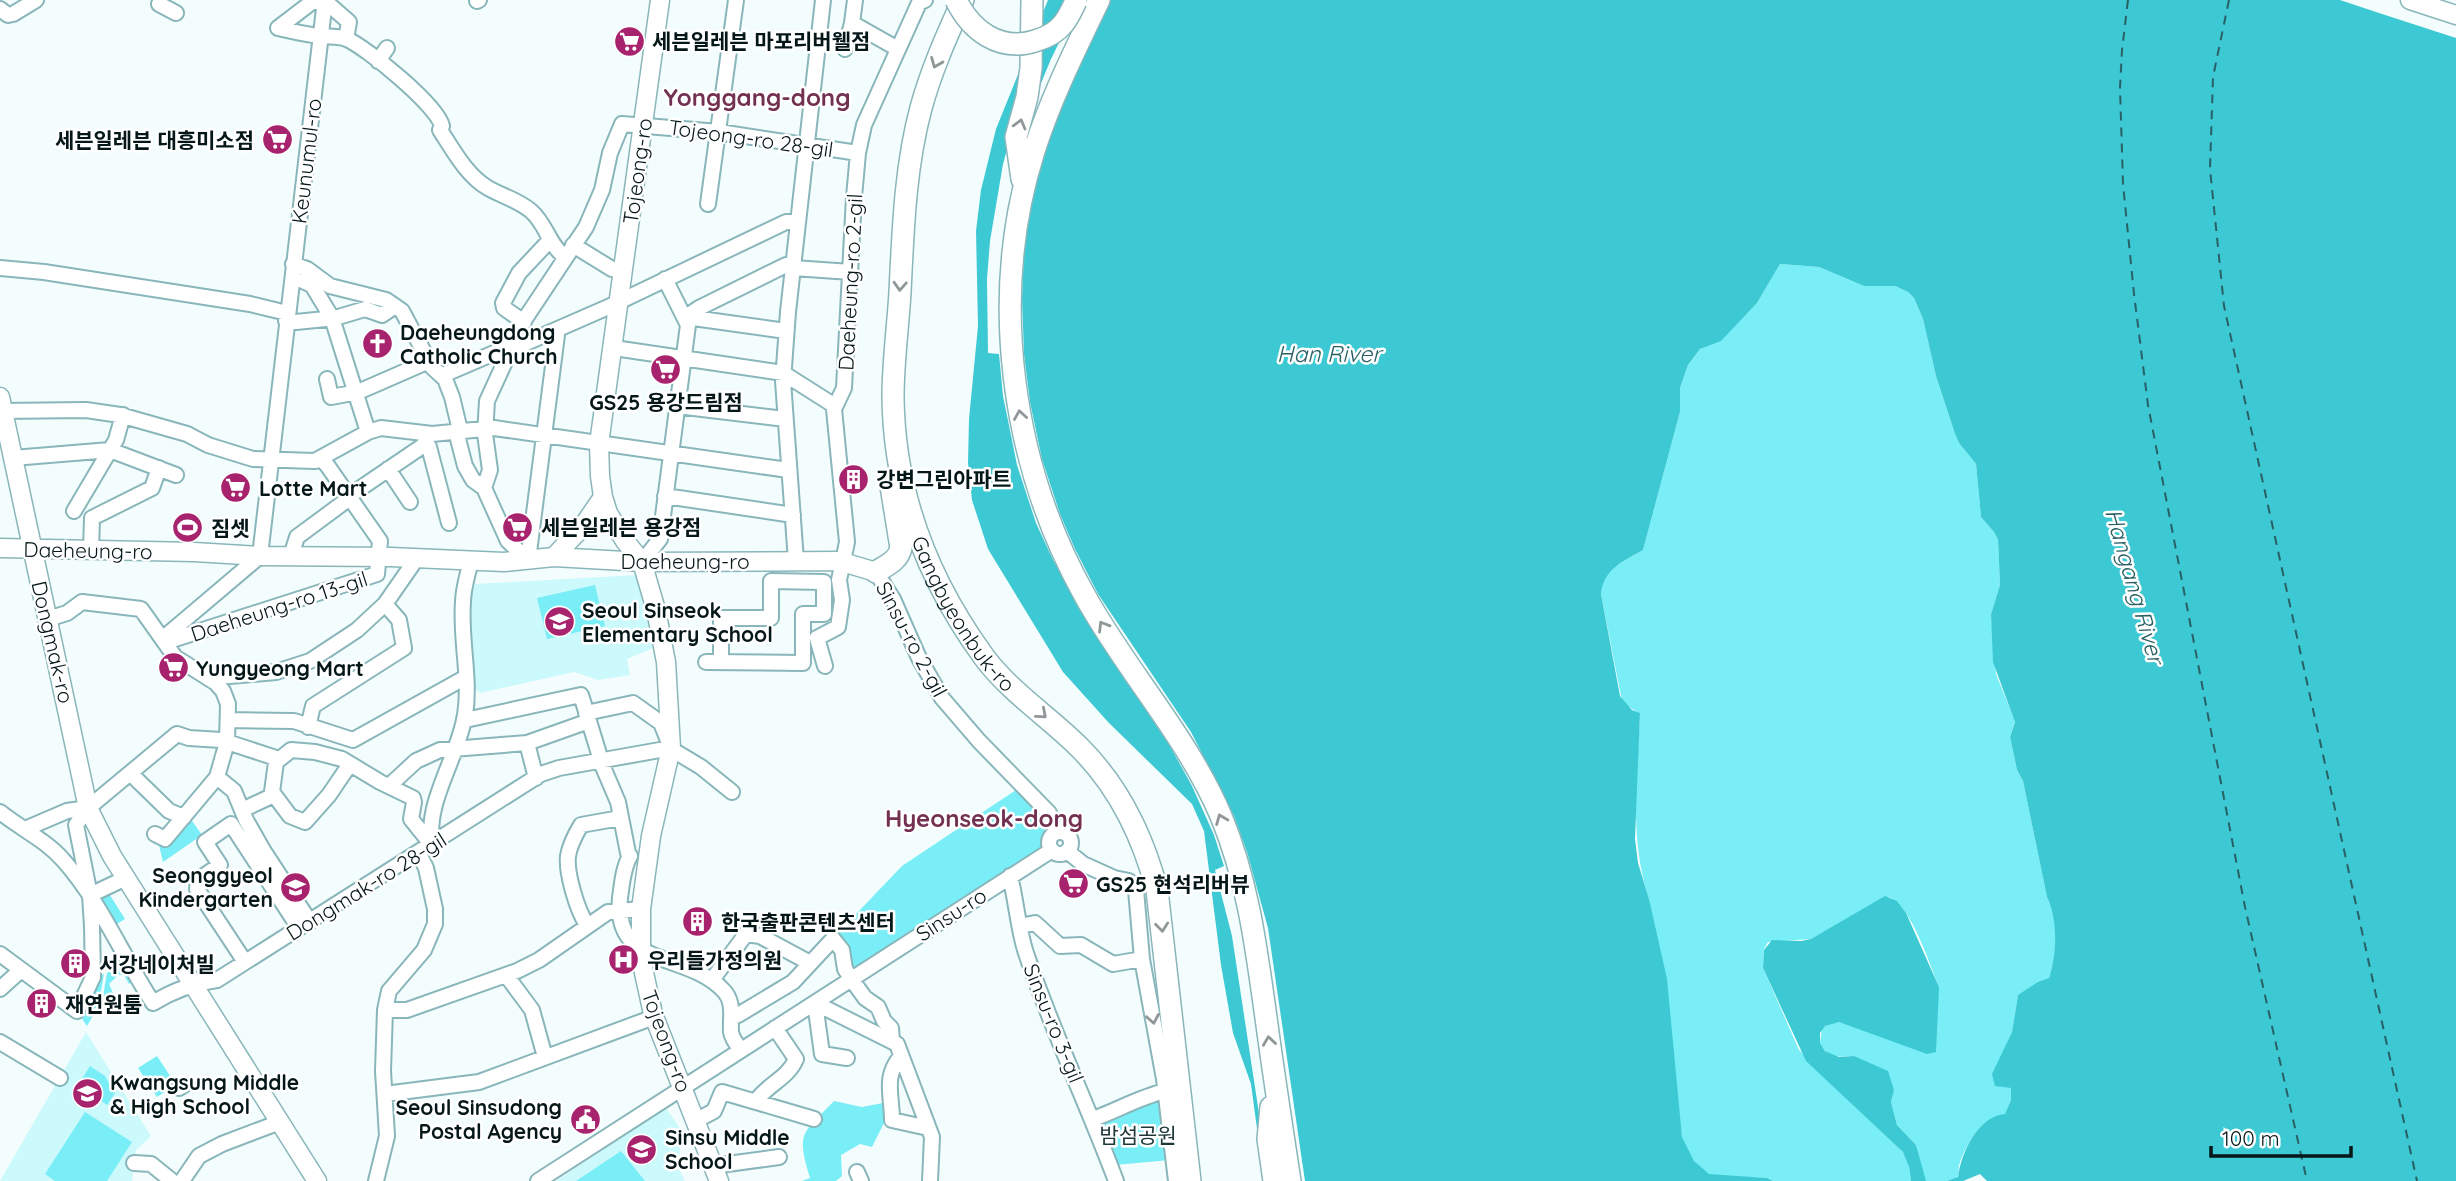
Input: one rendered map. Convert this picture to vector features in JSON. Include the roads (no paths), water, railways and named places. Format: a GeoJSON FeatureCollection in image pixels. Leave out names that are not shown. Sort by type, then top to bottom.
{"type":"FeatureCollection","features":[{"type":"Feature","properties":{"kind":"highway"},"geometry":{"type":"LineString","coordinates":[[956,0],[961,11],[977,30],[1000,43],[1012,44],[1024,44],[1050,35],[1061,26],[1077,0]]}},
{"type":"Feature","properties":{"kind":"highway","name":"Gangbyeonbuk-ro"},"geometry":{"type":"LineString","coordinates":[[963,0],[932,74],[912,148],[893,397],[900,473],[920,545],[936,582],[959,620],[986,660],[1080,748],[1107,779],[1130,816],[1147,852],[1157,890],[1190,1181]]}},
{"type":"Feature","properties":{"kind":"highway"},"geometry":{"type":"LineString","coordinates":[[1023,191],[1016,136],[1027,97],[1031,68],[1032,0]]}},
{"type":"Feature","properties":{"kind":"highway"},"geometry":{"type":"LineString","coordinates":[[1099,0],[1047,113],[1023,191],[1010,278],[1012,356],[1021,422],[1036,480],[1057,538],[1084,595],[1191,757],[1221,817],[1239,868],[1254,927],[1290,1181]]}},
{"type":"Feature","properties":{"kind":"highway"},"geometry":{"type":"LineString","coordinates":[[876,572],[895,560],[901,548],[889,472],[890,447],[895,429]]}},
{"type":"Feature","properties":{"kind":"highway"},"geometry":{"type":"LineString","coordinates":[[1273,1069],[1268,1139],[1275,1181]]}},
{"type":"Feature","properties":{"kind":"main road","name":"Tojeong-ro"},"geometry":{"type":"LineString","coordinates":[[660,0],[600,444],[600,476],[608,513],[642,562],[656,610],[666,662],[671,749],[651,836],[641,909],[641,960],[653,1014],[716,1174]]}},
{"type":"Feature","properties":{"kind":"main road"},"geometry":{"type":"LineString","coordinates":[[2410,0],[2456,15]]}},
{"type":"Feature","properties":{"kind":"main road","name":"Dongmak-ro"},"geometry":{"type":"LineString","coordinates":[[1,407],[88,808],[126,878],[317,1181]]}},
{"type":"Feature","properties":{"kind":"main road"},"geometry":{"type":"LineString","coordinates":[[554,557],[583,526],[603,497]]}},
{"type":"Feature","properties":{"kind":"main road","name":"Daeheung-ro"},"geometry":{"type":"LineString","coordinates":[[0,548],[471,560],[554,557],[642,562],[843,561],[876,572]]}},
{"type":"Feature","properties":{"kind":"street"},"geometry":{"type":"LineString","coordinates":[[0,9],[8,15],[13,14],[36,0]]}},
{"type":"Feature","properties":{"kind":"street"},"geometry":{"type":"LineString","coordinates":[[346,39],[349,22],[325,0],[312,2],[278,28],[346,39],[378,61],[425,101],[441,121],[440,130],[468,170],[486,187],[531,211],[547,229],[550,240],[569,251],[612,269],[624,271]]}},
{"type":"Feature","properties":{"kind":"street","name":"Keunumul-ro"},"geometry":{"type":"LineString","coordinates":[[260,556],[325,0]]}},
{"type":"Feature","properties":{"kind":"street"},"geometry":{"type":"LineString","coordinates":[[708,204],[736,0]]}},
{"type":"Feature","properties":{"kind":"street"},"geometry":{"type":"LineString","coordinates":[[796,561],[783,373],[823,0]]}},
{"type":"Feature","properties":{"kind":"street"},"geometry":{"type":"LineString","coordinates":[[845,49],[855,0]]}},
{"type":"Feature","properties":{"kind":"street","name":"Daeheung-ro 2-gil"},"geometry":{"type":"LineString","coordinates":[[843,561],[848,542],[835,406],[845,388],[858,153],[864,125],[919,3],[925,0]]}},
{"type":"Feature","properties":{"kind":"street"},"geometry":{"type":"LineString","coordinates":[[149,16],[159,2],[176,13]]}},
{"type":"Feature","properties":{"kind":"street"},"geometry":{"type":"LineString","coordinates":[[852,23],[898,49]]}},
{"type":"Feature","properties":{"kind":"street"},"geometry":{"type":"LineString","coordinates":[[378,61],[387,48]]}},
{"type":"Feature","properties":{"kind":"street"},"geometry":{"type":"LineString","coordinates":[[484,488],[490,470],[485,428],[487,401],[511,340],[586,227],[602,190],[610,153],[622,124],[643,125]]}},
{"type":"Feature","properties":{"kind":"street","name":"Tojeong-ro 28-gil"},"geometry":{"type":"LineString","coordinates":[[643,125],[719,132],[858,153]]}},
{"type":"Feature","properties":{"kind":"street"},"geometry":{"type":"LineString","coordinates":[[443,375],[501,349],[519,346],[556,330],[786,222],[798,222]]}},
{"type":"Feature","properties":{"kind":"street"},"geometry":{"type":"LineString","coordinates":[[524,322],[504,308],[503,303],[519,273],[550,240]]}},
{"type":"Feature","properties":{"kind":"street"},"geometry":{"type":"LineString","coordinates":[[293,264],[307,269],[330,286],[386,300],[402,311],[429,361],[439,374],[443,375],[452,397],[465,466],[473,480],[484,488],[508,541],[528,560]]}},
{"type":"Feature","properties":{"kind":"street"},"geometry":{"type":"LineString","coordinates":[[685,317],[786,265],[851,272]]}},
{"type":"Feature","properties":{"kind":"street"},"geometry":{"type":"LineString","coordinates":[[0,268],[250,304],[296,322],[332,318],[365,309],[382,315],[395,306]]}},
{"type":"Feature","properties":{"kind":"street"},"geometry":{"type":"LineString","coordinates":[[642,562],[660,539],[688,325],[665,279]]}},
{"type":"Feature","properties":{"kind":"street"},"geometry":{"type":"LineString","coordinates":[[303,281],[312,285],[332,318],[368,432]]}},
{"type":"Feature","properties":{"kind":"street"},"geometry":{"type":"LineString","coordinates":[[685,317],[786,331]]}},
{"type":"Feature","properties":{"kind":"street"},"geometry":{"type":"LineString","coordinates":[[528,560],[556,330]]}},
{"type":"Feature","properties":{"kind":"street"},"geometry":{"type":"LineString","coordinates":[[614,348],[783,373],[835,406]]}},
{"type":"Feature","properties":{"kind":"street"},"geometry":{"type":"LineString","coordinates":[[327,379],[331,397],[355,393],[429,361]]}},
{"type":"Feature","properties":{"kind":"street"},"geometry":{"type":"LineString","coordinates":[[677,406],[785,419]]}},
{"type":"Feature","properties":{"kind":"street"},"geometry":{"type":"LineString","coordinates":[[1,407],[86,410],[123,415],[187,434],[208,445],[253,459],[315,461],[368,432],[381,428],[426,437],[485,428],[789,470]]}},
{"type":"Feature","properties":{"kind":"street"},"geometry":{"type":"LineString","coordinates":[[74,511],[116,440],[123,415]]}},
{"type":"Feature","properties":{"kind":"street"},"geometry":{"type":"LineString","coordinates":[[291,556],[297,537],[424,444],[426,437]]}},
{"type":"Feature","properties":{"kind":"street"},"geometry":{"type":"LineString","coordinates":[[426,437],[449,523]]}},
{"type":"Feature","properties":{"kind":"street"},"geometry":{"type":"LineString","coordinates":[[13,457],[110,450],[176,475]]}},
{"type":"Feature","properties":{"kind":"street"},"geometry":{"type":"LineString","coordinates":[[320,458],[380,541],[380,557]]}},
{"type":"Feature","properties":{"kind":"street"},"geometry":{"type":"LineString","coordinates":[[91,550],[92,518],[152,488],[159,468]]}},
{"type":"Feature","properties":{"kind":"street"},"geometry":{"type":"LineString","coordinates":[[388,469],[410,502]]}},
{"type":"Feature","properties":{"kind":"street"},"geometry":{"type":"LineString","coordinates":[[665,496],[793,515]]}},
{"type":"Feature","properties":{"kind":"street"},"geometry":{"type":"LineString","coordinates":[[164,640],[260,556]]}},
{"type":"Feature","properties":{"kind":"street","name":"Daeheung-ro 13-gil"},"geometry":{"type":"LineString","coordinates":[[164,640],[172,640],[253,615],[377,574],[380,557]]}},
{"type":"Feature","properties":{"kind":"street"},"geometry":{"type":"LineString","coordinates":[[211,680],[218,677],[276,672],[310,661],[357,629],[385,604],[417,558]]}},
{"type":"Feature","properties":{"kind":"street"},"geometry":{"type":"LineString","coordinates":[[432,845],[430,833],[436,803],[464,719],[466,677],[463,602],[471,560]]}},
{"type":"Feature","properties":{"kind":"street"},"geometry":{"type":"LineString","coordinates":[[825,666],[817,638],[838,627],[842,600],[839,580],[843,561]]}},
{"type":"Feature","properties":{"kind":"street","name":"Sinsu-ro 2-gil"},"geometry":{"type":"LineString","coordinates":[[876,572],[893,599],[919,657],[942,698],[979,741],[1049,813],[1058,832]]}},
{"type":"Feature","properties":{"kind":"street"},"geometry":{"type":"LineString","coordinates":[[706,662],[803,663],[803,614],[824,614],[824,582],[771,581],[771,618],[722,618],[722,662]]}},
{"type":"Feature","properties":{"kind":"street"},"geometry":{"type":"LineString","coordinates":[[48,619],[67,612],[82,602],[141,609],[175,657],[223,691],[228,705],[227,742],[217,778],[165,839],[155,834]]}},
{"type":"Feature","properties":{"kind":"street"},"geometry":{"type":"LineString","coordinates":[[308,727],[313,706],[404,648],[399,620],[385,604]]}},
{"type":"Feature","properties":{"kind":"street"},"geometry":{"type":"LineString","coordinates":[[228,720],[293,722],[353,740],[466,677]]}},
{"type":"Feature","properties":{"kind":"street"},"geometry":{"type":"LineString","coordinates":[[464,719],[581,695],[601,760],[618,802],[630,856]]}},
{"type":"Feature","properties":{"kind":"street"},"geometry":{"type":"LineString","coordinates":[[389,786],[416,761],[440,750],[527,743],[588,717],[633,703],[662,723],[671,749],[701,767],[732,793]]}},
{"type":"Feature","properties":{"kind":"street"},"geometry":{"type":"LineString","coordinates":[[0,955],[77,1011],[93,977],[90,895],[76,825],[88,808],[177,734],[227,742],[279,759]]}},
{"type":"Feature","properties":{"kind":"street"},"geometry":{"type":"LineString","coordinates":[[527,743],[536,778]]}},
{"type":"Feature","properties":{"kind":"street","name":"Dongmak-ro 28-gil"},"geometry":{"type":"LineString","coordinates":[[90,895],[153,1003],[170,992],[193,983],[217,980],[536,778],[559,768],[671,749]]}},
{"type":"Feature","properties":{"kind":"street"},"geometry":{"type":"LineString","coordinates":[[350,764],[329,795],[305,822],[290,816],[274,795],[276,762],[291,750],[315,752],[350,764],[413,798],[411,819],[432,845]]}},
{"type":"Feature","properties":{"kind":"street"},"geometry":{"type":"LineString","coordinates":[[130,773],[169,811],[184,817]]}},
{"type":"Feature","properties":{"kind":"street"},"geometry":{"type":"LineString","coordinates":[[217,778],[234,791],[304,925]]}},
{"type":"Feature","properties":{"kind":"street"},"geometry":{"type":"LineString","coordinates":[[242,810],[274,795]]}},
{"type":"Feature","properties":{"kind":"street"},"geometry":{"type":"LineString","coordinates":[[24,830],[67,811],[88,808]]}},
{"type":"Feature","properties":{"kind":"street"},"geometry":{"type":"LineString","coordinates":[[0,812],[52,849],[90,895]]}},
{"type":"Feature","properties":{"kind":"street"},"geometry":{"type":"LineString","coordinates":[[587,925],[572,886],[568,858],[572,841],[581,825],[620,818]]}},
{"type":"Feature","properties":{"kind":"street"},"geometry":{"type":"LineString","coordinates":[[245,962],[197,889],[198,880],[220,865],[205,842],[231,824],[304,925]]}},
{"type":"Feature","properties":{"kind":"street"},"geometry":{"type":"LineString","coordinates":[[1058,832],[1065,833],[1070,838],[1071,845],[1067,851],[1058,853],[1052,850],[1049,844],[1050,838],[1058,832]]}},
{"type":"Feature","properties":{"kind":"street"},"geometry":{"type":"LineString","coordinates":[[651,836],[645,838],[630,856],[623,876],[619,909],[625,936],[641,950],[712,980],[727,993],[732,1017],[731,1034],[741,1051]]}},
{"type":"Feature","properties":{"kind":"street","name":"Sinsu-ro"},"geometry":{"type":"LineString","coordinates":[[538,1181],[1052,850]]}},
{"type":"Feature","properties":{"kind":"street"},"geometry":{"type":"LineString","coordinates":[[1067,851],[1083,864],[1114,878],[1129,881],[1136,890],[1142,959],[1166,1091],[1176,1181]]}},
{"type":"Feature","properties":{"kind":"street"},"geometry":{"type":"LineString","coordinates":[[376,1181],[387,1136],[383,1072],[389,991],[424,950],[435,924],[435,909],[426,868],[419,853]]}},
{"type":"Feature","properties":{"kind":"street","name":"Sinsu-ro 3-gil"},"geometry":{"type":"LineString","coordinates":[[1010,876],[1024,946],[1055,1034],[1093,1119],[1116,1181]]}},
{"type":"Feature","properties":{"kind":"street"},"geometry":{"type":"LineString","coordinates":[[90,895],[126,878]]}},
{"type":"Feature","properties":{"kind":"street"},"geometry":{"type":"LineString","coordinates":[[386,1010],[407,1010],[506,975],[539,960],[608,912],[641,909]]}},
{"type":"Feature","properties":{"kind":"street","name":"Sinsu-ro 3-gil"},"geometry":{"type":"LineString","coordinates":[[1020,926],[1035,923],[1060,946],[1081,945],[1113,964],[1142,959]]}},
{"type":"Feature","properties":{"kind":"street"},"geometry":{"type":"LineString","coordinates":[[712,980],[746,934],[760,936],[810,962]]}},
{"type":"Feature","properties":{"kind":"street"},"geometry":{"type":"LineString","coordinates":[[732,1017],[793,982],[833,939],[842,950],[845,969],[852,980],[865,998],[878,1007],[884,1021],[891,1028],[891,1041]]}},
{"type":"Feature","properties":{"kind":"street"},"geometry":{"type":"LineString","coordinates":[[0,989],[21,970]]}},
{"type":"Feature","properties":{"kind":"street"},"geometry":{"type":"LineString","coordinates":[[506,975],[532,1010],[545,1057]]}},
{"type":"Feature","properties":{"kind":"street"},"geometry":{"type":"LineString","coordinates":[[815,1003],[897,1044],[932,1137],[930,1181]]}},
{"type":"Feature","properties":{"kind":"street"},"geometry":{"type":"LineString","coordinates":[[815,1003],[822,1054],[847,1058]]}},
{"type":"Feature","properties":{"kind":"street"},"geometry":{"type":"LineString","coordinates":[[860,1026],[871,1003]]}},
{"type":"Feature","properties":{"kind":"street"},"geometry":{"type":"LineString","coordinates":[[385,1094],[479,1082],[646,1020],[653,1014]]}},
{"type":"Feature","properties":{"kind":"street"},"geometry":{"type":"LineString","coordinates":[[756,1101],[762,1093],[792,1070],[796,1059],[775,1028]]}},
{"type":"Feature","properties":{"kind":"street"},"geometry":{"type":"LineString","coordinates":[[0,1042],[60,1078]]}},
{"type":"Feature","properties":{"kind":"street"},"geometry":{"type":"LineString","coordinates":[[901,1056],[893,1066],[890,1084],[892,1120],[928,1128]]}},
{"type":"Feature","properties":{"kind":"street"},"geometry":{"type":"LineString","coordinates":[[1093,1119],[1121,1109],[1142,1097],[1166,1091]]}},
{"type":"Feature","properties":{"kind":"street","name":"Tojeong-ro"},"geometry":{"type":"LineString","coordinates":[[696,1120],[715,1111],[722,1092],[814,1119]]}},
{"type":"Feature","properties":{"kind":"street"},"geometry":{"type":"LineString","coordinates":[[182,1181],[199,1156],[280,1122]]}},
{"type":"Feature","properties":{"kind":"street","name":"Tojeong-ro"},"geometry":{"type":"LineString","coordinates":[[716,1174],[779,1157]]}},
{"type":"Feature","properties":{"kind":"street"},"geometry":{"type":"LineString","coordinates":[[134,1163],[151,1164],[172,1181]]}},
{"type":"Feature","properties":{"kind":"water","name":"Han River"},"geometry":{"type":"Polygon","coordinates":[[[1048,0],[2456,0],[2456,1181],[1987,1181],[1980,1174],[1963,1181],[1947,1181],[1958,1177],[1967,1147],[1979,1128],[1995,1116],[2005,1114],[2011,1100],[2011,1088],[1995,1086],[1992,1074],[2012,1032],[2018,995],[2049,978],[2055,948],[2051,906],[2023,781],[2017,770],[2010,737],[2015,722],[1993,662],[1991,614],[2000,585],[1998,540],[1981,517],[1976,464],[1955,434],[1936,376],[1923,319],[1914,298],[1895,286],[1864,286],[1819,267],[1780,264],[1757,303],[1721,341],[1700,349],[1688,365],[1680,388],[1680,412],[1643,550],[1610,572],[1601,594],[1620,696],[1632,710],[1640,713],[1635,839],[1638,863],[1667,979],[1682,1137],[1694,1161],[1709,1174],[1767,1178],[1773,1181],[1264,1181],[1251,1084],[1233,1033],[1221,965],[1204,831],[1192,804],[1109,723],[1063,672],[988,549],[972,500],[968,463],[969,419],[978,326],[976,231],[981,190],[996,129],[1048,0]]]}},
{"type":"Feature","properties":{"kind":"water"},"geometry":{"type":"Polygon","coordinates":[[[1885,896],[1897,901],[1906,913],[1939,987],[1936,1052],[1927,1054],[1839,1022],[1825,1026],[1820,1033],[1820,1043],[1825,1051],[1839,1057],[1854,1056],[1888,1071],[1894,1090],[1891,1102],[1897,1125],[1916,1145],[1926,1181],[1911,1181],[1903,1152],[1806,1061],[1763,968],[1764,950],[1772,940],[1811,939],[1885,896]]]}},
{"type":"Feature","properties":{"kind":"place","name":"세븐일레븐 마포리버웰점"},"geometry":{"type":"Point","coordinates":[629,41]}},
{"type":"Feature","properties":{"kind":"place","name":"세븐일레븐 대흥미소점"},"geometry":{"type":"Point","coordinates":[277,140]}},
{"type":"Feature","properties":{"kind":"place","name":"Daeheungdong Catholic Church"},"geometry":{"type":"Point","coordinates":[377,344]}},
{"type":"Feature","properties":{"kind":"place","name":"GS25 용강드림점"},"geometry":{"type":"Point","coordinates":[666,370]}},
{"type":"Feature","properties":{"kind":"place","name":"강변그린아파트"},"geometry":{"type":"Point","coordinates":[853,479]}},
{"type":"Feature","properties":{"kind":"place","name":"Lotte Mart"},"geometry":{"type":"Point","coordinates":[236,488]}},
{"type":"Feature","properties":{"kind":"place","name":"세븐일레븐 용강점"},"geometry":{"type":"Point","coordinates":[518,527]}},
{"type":"Feature","properties":{"kind":"place","name":"짐셋"},"geometry":{"type":"Point","coordinates":[188,528]}},
{"type":"Feature","properties":{"kind":"place","name":"Seoul Sinseok Elementary School"},"geometry":{"type":"Point","coordinates":[559,622]}},
{"type":"Feature","properties":{"kind":"place","name":"Yungyeong Mart"},"geometry":{"type":"Point","coordinates":[173,668]}},
{"type":"Feature","properties":{"kind":"place","name":"GS25 현석리버뷰"},"geometry":{"type":"Point","coordinates":[1073,884]}},
{"type":"Feature","properties":{"kind":"place","name":"Seonggyeol Kindergarten"},"geometry":{"type":"Point","coordinates":[296,887]}},
{"type":"Feature","properties":{"kind":"place","name":"한국출판콘텐츠센터"},"geometry":{"type":"Point","coordinates":[698,922]}},
{"type":"Feature","properties":{"kind":"place","name":"우리들가정의원"},"geometry":{"type":"Point","coordinates":[624,960]}},
{"type":"Feature","properties":{"kind":"place","name":"서강네이처빌"},"geometry":{"type":"Point","coordinates":[76,964]}},
{"type":"Feature","properties":{"kind":"place","name":"재연원툼"},"geometry":{"type":"Point","coordinates":[42,1004]}},
{"type":"Feature","properties":{"kind":"place","name":"Kwangsung Middle & High School"},"geometry":{"type":"Point","coordinates":[87,1094]}},
{"type":"Feature","properties":{"kind":"place","name":"Seoul Sinsudong Postal Agency"},"geometry":{"type":"Point","coordinates":[585,1119]}},
{"type":"Feature","properties":{"kind":"place","name":"Sinsu Middle School"},"geometry":{"type":"Point","coordinates":[642,1149]}},
{"type":"Feature","properties":{"kind":"district","name":"Yonggang-dong"},"geometry":{"type":"Point","coordinates":[757,97]}},
{"type":"Feature","properties":{"kind":"district","name":"Hyeonseok-dong"},"geometry":{"type":"Point","coordinates":[984,818]}},
{"type":"Feature","properties":{"kind":"water label","name":"Hangang River"},"geometry":{"type":"Point","coordinates":[2135,586]}},
{"type":"Feature","properties":{"kind":"park label","name":"밤섬공원"},"geometry":{"type":"Point","coordinates":[1138,1135]}}]}
